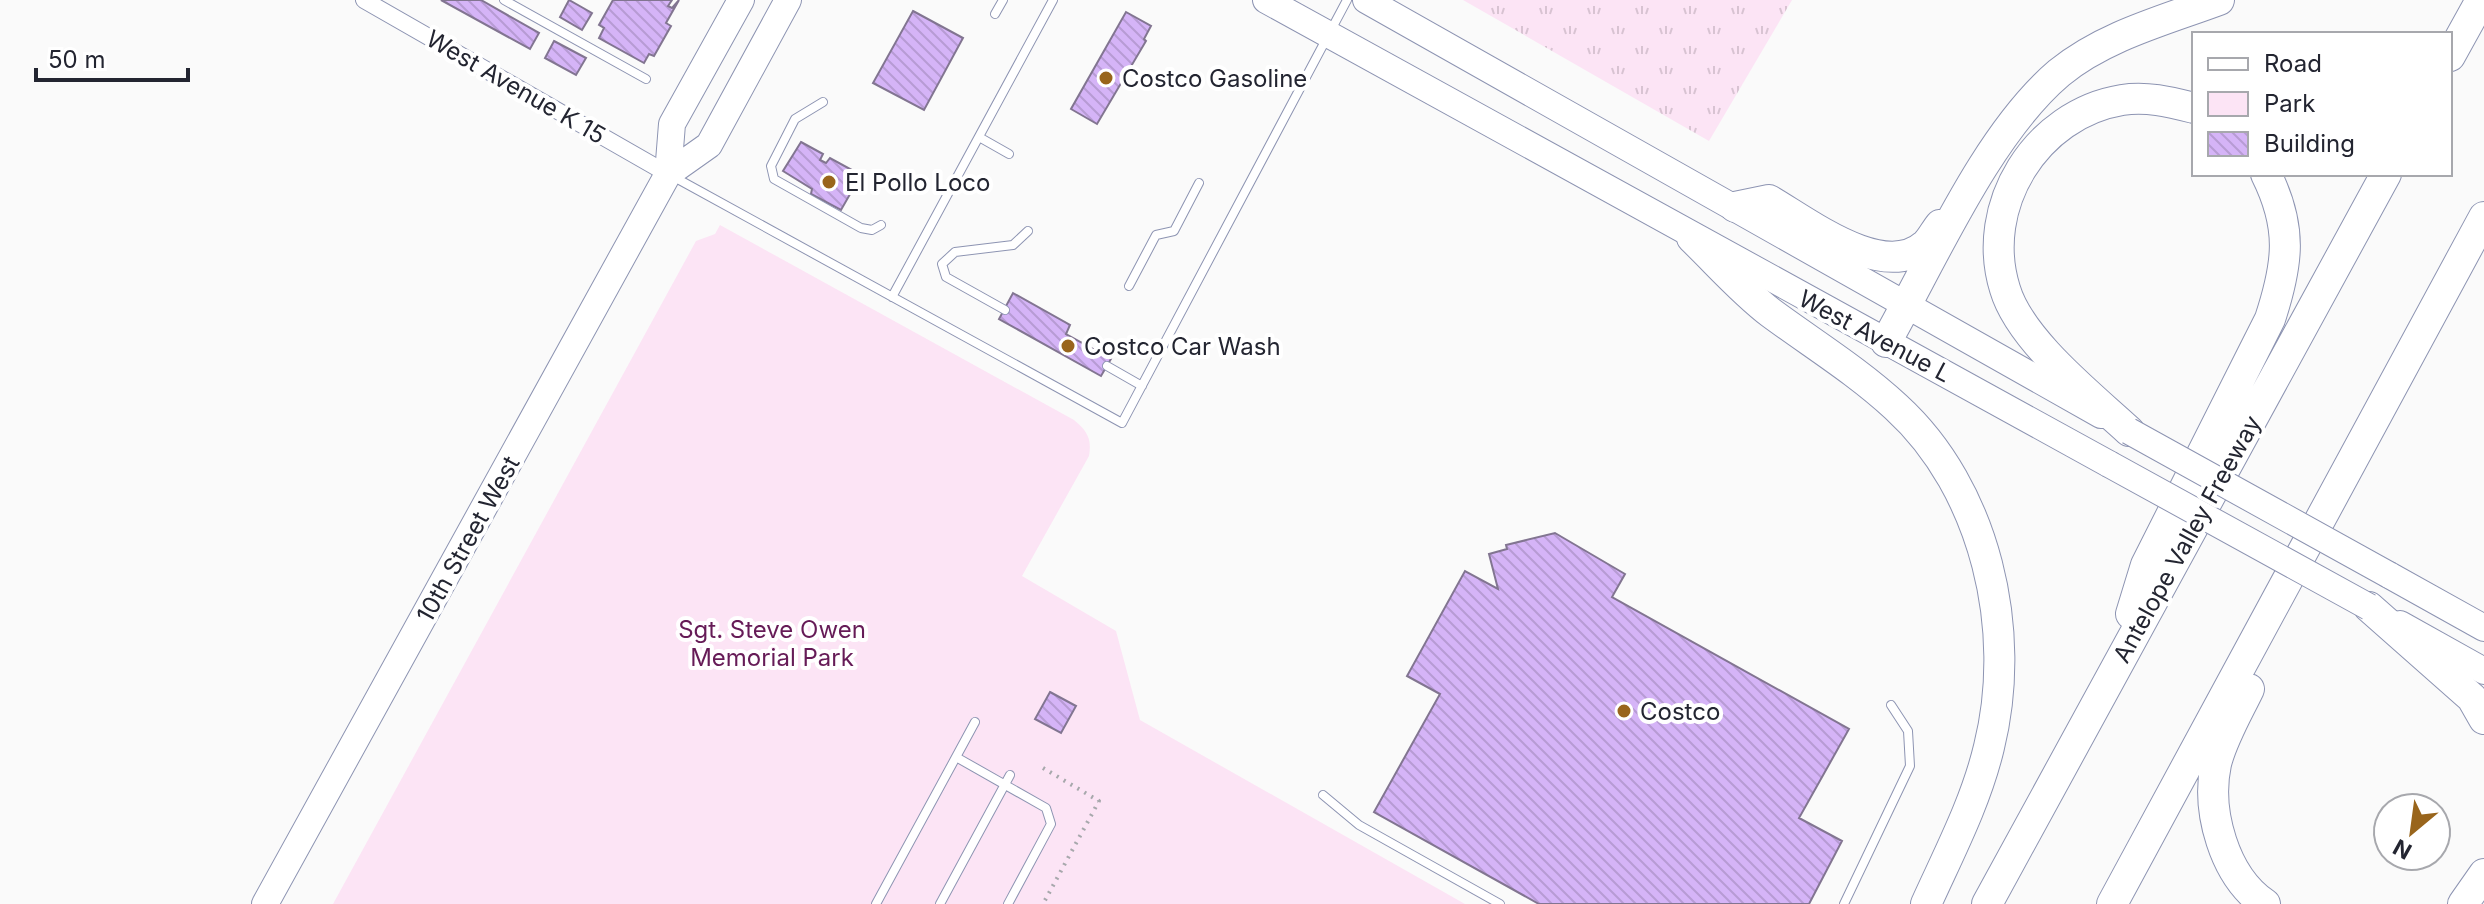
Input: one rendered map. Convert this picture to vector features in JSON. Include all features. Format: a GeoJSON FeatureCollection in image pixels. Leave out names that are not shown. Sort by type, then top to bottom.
{"type":"FeatureCollection","features":[{"type":"Feature","properties":{"kind":"highway"},"geometry":{"type":"LineString","coordinates":[[1886,342],[2007,127],[2060,72],[2104,44],[2219,0]]}},
{"type":"Feature","properties":{"kind":"highway"},"geometry":{"type":"LineString","coordinates":[[2452,52],[2481,0]]}},
{"type":"Feature","properties":{"kind":"highway"},"geometry":{"type":"LineString","coordinates":[[2129,431],[2032,337],[2005,290],[1998,238],[2009,190],[2026,157],[2057,128],[2088,109],[2122,100],[2158,99],[2192,108]]}},
{"type":"Feature","properties":{"kind":"highway"},"geometry":{"type":"LineString","coordinates":[[2109,681],[2146,565],[2270,319],[2282,281],[2287,231],[2267,176]]}},
{"type":"Feature","properties":{"kind":"highway","name":"Antelope Valley Freeway"},"geometry":{"type":"LineString","coordinates":[[1987,904],[2385,176]]}},
{"type":"Feature","properties":{"kind":"highway"},"geometry":{"type":"LineString","coordinates":[[1735,207],[1769,200],[1868,256],[1900,258],[1925,246],[1967,198]]}},
{"type":"Feature","properties":{"kind":"highway"},"geometry":{"type":"LineString","coordinates":[[2112,904],[2484,217]]}},
{"type":"Feature","properties":{"kind":"highway"},"geometry":{"type":"LineString","coordinates":[[1692,238],[1768,311],[1850,367],[1899,409],[1938,456],[1966,501],[1994,592],[1997,700],[1990,745],[1976,792],[1926,904]]}},
{"type":"Feature","properties":{"kind":"highway"},"geometry":{"type":"LineString","coordinates":[[2265,904],[2255,897],[2231,861],[2213,815],[2217,763],[2247,692],[2368,460],[2397,373]]}},
{"type":"Feature","properties":{"kind":"highway"},"geometry":{"type":"LineString","coordinates":[[2369,607],[2472,698],[2484,719]]}},
{"type":"Feature","properties":{"kind":"highway"},"geometry":{"type":"LineString","coordinates":[[2463,904],[2484,874]]}},
{"type":"Feature","properties":{"kind":"main road","name":"10th Street West"},"geometry":{"type":"LineString","coordinates":[[265,904],[668,174],[672,124],[741,0]]}},
{"type":"Feature","properties":{"kind":"main road","name":"10th Street West"},"geometry":{"type":"LineString","coordinates":[[668,174],[709,145],[788,0]]}},
{"type":"Feature","properties":{"kind":"main road","name":"West Avenue L"},"geometry":{"type":"LineString","coordinates":[[1266,0],[1692,238],[2484,671]]}},
{"type":"Feature","properties":{"kind":"main road","name":"West Avenue L"},"geometry":{"type":"LineString","coordinates":[[1366,0],[2484,628]]}},
{"type":"Feature","properties":{"kind":"street","name":"West Avenue K 15"},"geometry":{"type":"LineString","coordinates":[[364,0],[668,174]]}},
{"type":"Feature","properties":{"kind":"lane"},"geometry":{"type":"LineString","coordinates":[[504,0],[646,79]]}},
{"type":"Feature","properties":{"kind":"lane"},"geometry":{"type":"LineString","coordinates":[[995,14],[1003,0]]}},
{"type":"Feature","properties":{"kind":"lane"},"geometry":{"type":"LineString","coordinates":[[892,297],[1053,0]]}},
{"type":"Feature","properties":{"kind":"lane"},"geometry":{"type":"LineString","coordinates":[[668,174],[1122,423],[1347,0]]}},
{"type":"Feature","properties":{"kind":"lane"},"geometry":{"type":"LineString","coordinates":[[823,102],[795,119],[771,166],[774,179],[861,228],[872,230],[881,225]]}},
{"type":"Feature","properties":{"kind":"lane"},"geometry":{"type":"LineString","coordinates":[[979,137],[1009,154]]}},
{"type":"Feature","properties":{"kind":"lane"},"geometry":{"type":"LineString","coordinates":[[1129,286],[1156,235],[1174,231],[1199,183]]}},
{"type":"Feature","properties":{"kind":"lane"},"geometry":{"type":"LineString","coordinates":[[1005,310],[946,277],[942,264],[955,252],[1013,245],[1028,231]]}},
{"type":"Feature","properties":{"kind":"lane"},"geometry":{"type":"LineString","coordinates":[[1107,366],[1142,386]]}},
{"type":"Feature","properties":{"kind":"lane"},"geometry":{"type":"LineString","coordinates":[[1844,904],[1910,766],[1908,731],[1891,705]]}},
{"type":"Feature","properties":{"kind":"lane"},"geometry":{"type":"LineString","coordinates":[[876,904],[975,722]]}},
{"type":"Feature","properties":{"kind":"lane"},"geometry":{"type":"LineString","coordinates":[[956,757],[1046,808],[1051,824],[1008,904]]}},
{"type":"Feature","properties":{"kind":"lane"},"geometry":{"type":"LineString","coordinates":[[940,904],[1010,775]]}},
{"type":"Feature","properties":{"kind":"lane"},"geometry":{"type":"LineString","coordinates":[[1323,795],[1359,825],[1500,904]]}},
{"type":"Feature","properties":{"kind":"path"},"geometry":{"type":"LineString","coordinates":[[1043,768],[1099,801],[1043,904]]}},
{"type":"Feature","properties":{"kind":"green space"},"geometry":{"type":"Polygon","coordinates":[[[1463,0],[1792,0],[1709,141],[1463,0]]]}},
{"type":"Feature","properties":{"kind":"green space","name":"Sgt. Steve Owen Memorial Park"},"geometry":{"type":"Polygon","coordinates":[[[720,225],[1074,420],[1089,440],[1089,456],[1022,576],[1116,631],[1140,720],[1465,904],[333,904],[696,241],[715,234],[720,225]]]}},
{"type":"Feature","properties":{"kind":"building"},"geometry":{"type":"Polygon","coordinates":[[[441,0],[481,0],[539,33],[530,49],[441,0]]]}},
{"type":"Feature","properties":{"kind":"building"},"geometry":{"type":"Polygon","coordinates":[[[569,0],[592,13],[582,30],[560,17],[569,0]]]}},
{"type":"Feature","properties":{"kind":"building"},"geometry":{"type":"Polygon","coordinates":[[[613,0],[672,0],[668,6],[672,8],[679,0],[666,23],[671,26],[654,56],[649,54],[644,63],[599,38],[604,28],[599,25],[613,0]]]}},
{"type":"Feature","properties":{"kind":"building"},"geometry":{"type":"Polygon","coordinates":[[[913,11],[963,38],[924,110],[873,83],[913,11]]]}},
{"type":"Feature","properties":{"kind":"building","name":"Costco Gasoline"},"geometry":{"type":"Polygon","coordinates":[[[1126,12],[1151,26],[1144,39],[1146,41],[1097,124],[1071,109],[1126,12]]]}},
{"type":"Feature","properties":{"kind":"building"},"geometry":{"type":"Polygon","coordinates":[[[554,41],[586,58],[576,75],[545,58],[554,41]]]}},
{"type":"Feature","properties":{"kind":"building","name":"El Pollo Loco"},"geometry":{"type":"Polygon","coordinates":[[[801,142],[823,154],[820,160],[826,163],[830,158],[861,175],[841,210],[811,194],[812,189],[783,171],[801,142]]]}},
{"type":"Feature","properties":{"kind":"building","name":"Costco Car Wash"},"geometry":{"type":"Polygon","coordinates":[[[1013,293],[1070,325],[1066,334],[1111,359],[1101,376],[999,319],[1013,293]]]}},
{"type":"Feature","properties":{"kind":"building","name":"Costco"},"geometry":{"type":"Polygon","coordinates":[[[1555,533],[1625,574],[1612,597],[1849,729],[1799,818],[1842,841],[1809,904],[1539,904],[1374,812],[1440,694],[1407,676],[1465,571],[1498,589],[1489,554],[1507,549],[1506,545],[1555,533]]]}},
{"type":"Feature","properties":{"kind":"building"},"geometry":{"type":"Polygon","coordinates":[[[1050,692],[1076,706],[1061,733],[1035,719],[1050,692]]]}},
{"type":"Feature","properties":{"kind":"place","name":"Costco Gasoline"},"geometry":{"type":"Point","coordinates":[1106,78]}},
{"type":"Feature","properties":{"kind":"place","name":"El Pollo Loco"},"geometry":{"type":"Point","coordinates":[829,182]}},
{"type":"Feature","properties":{"kind":"place","name":"Costco Car Wash"},"geometry":{"type":"Point","coordinates":[1068,346]}},
{"type":"Feature","properties":{"kind":"place","name":"Costco"},"geometry":{"type":"Point","coordinates":[1624,711]}}]}
